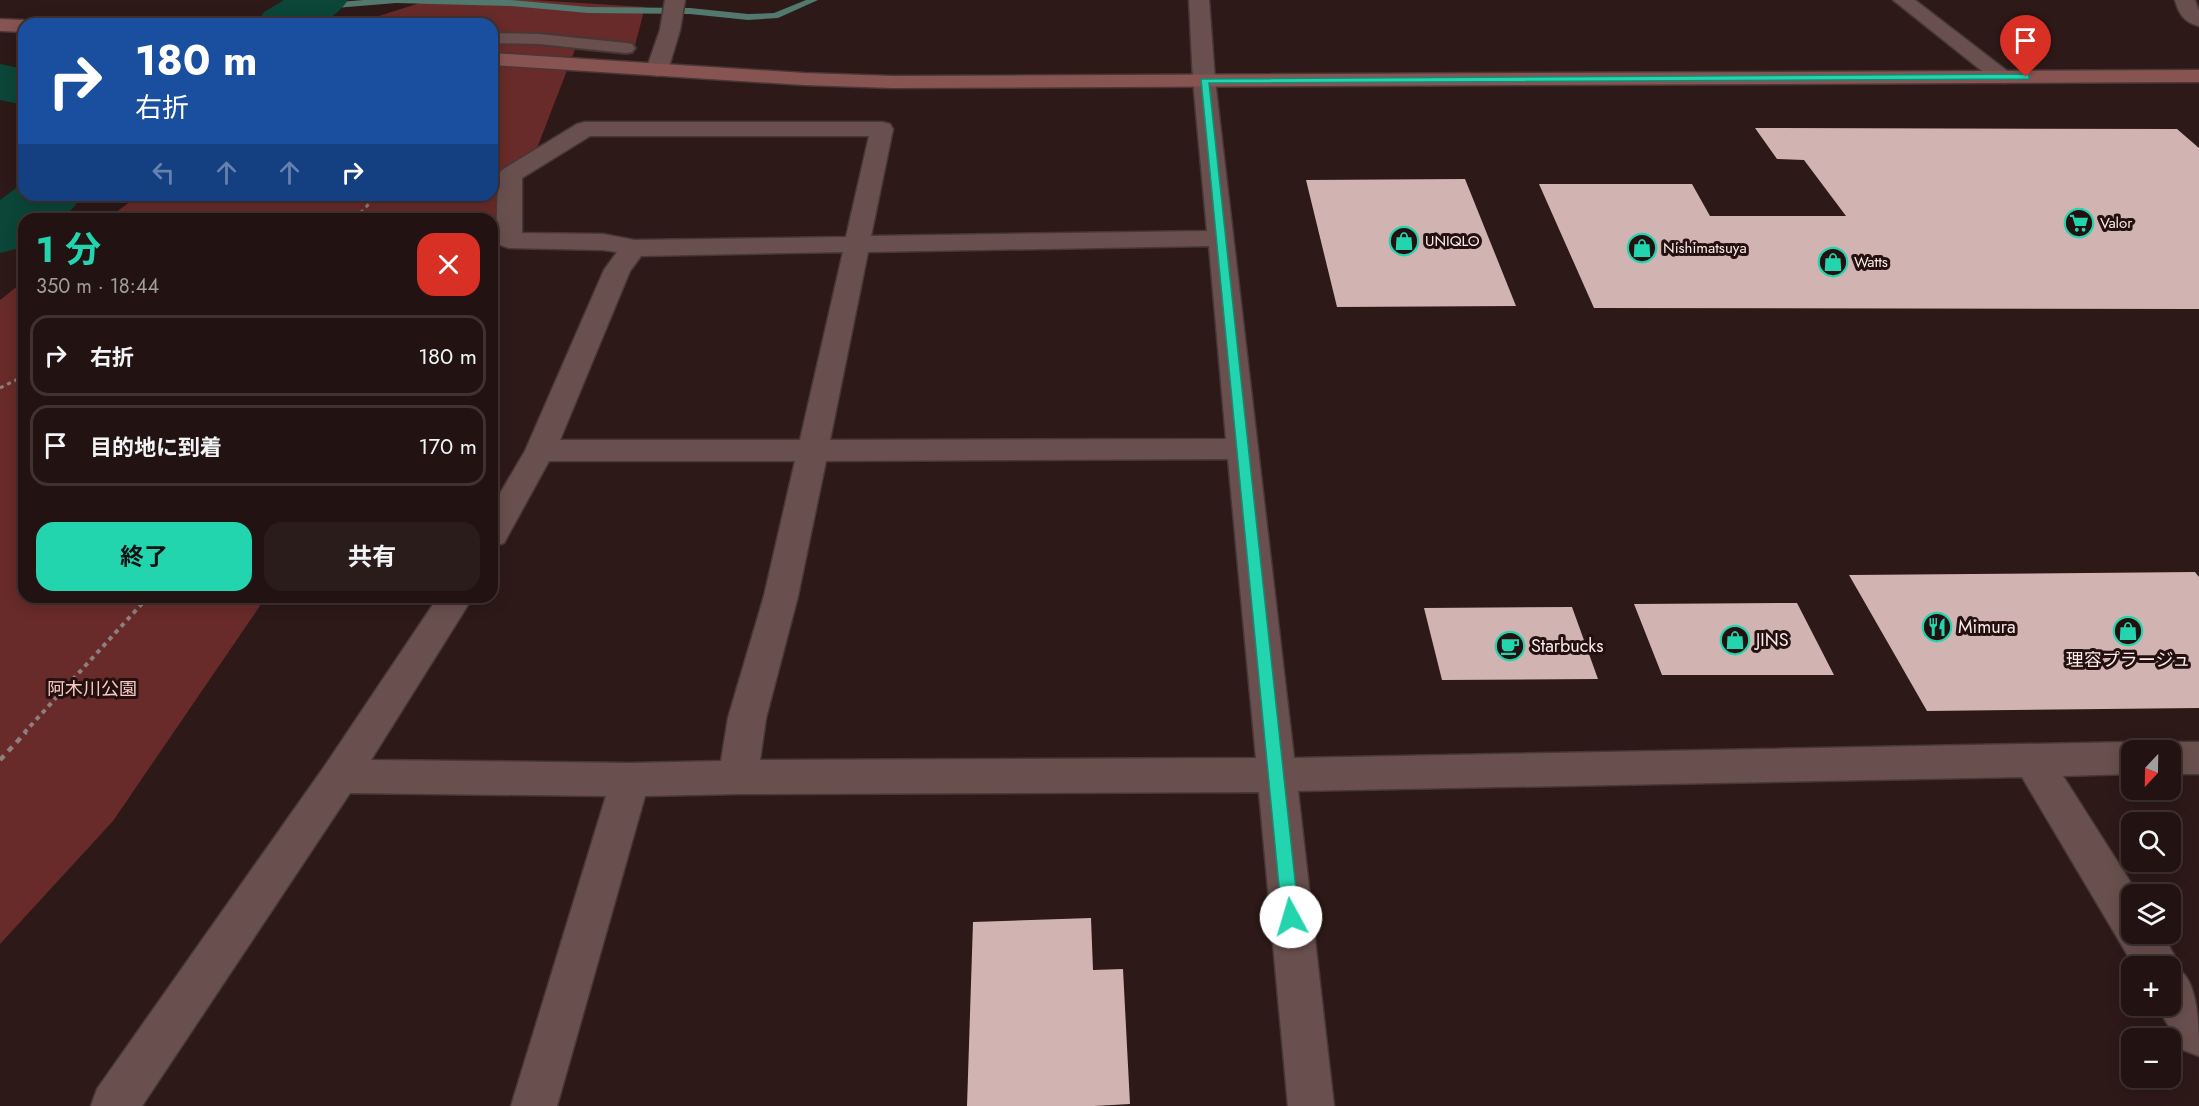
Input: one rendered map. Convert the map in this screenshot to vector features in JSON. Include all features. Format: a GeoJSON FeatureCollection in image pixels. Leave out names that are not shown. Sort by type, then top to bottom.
{"type":"FeatureCollection","features":[{"type":"Feature","properties":{"kind":"street"},"geometry":{"type":"LineString","coordinates":[[1199,0],[1204,81],[1311,1106]]}},
{"type":"Feature","properties":{"kind":"street"},"geometry":{"type":"LineString","coordinates":[[1903,0],[2004,77]]}},
{"type":"Feature","properties":{"kind":"street"},"geometry":{"type":"LineString","coordinates":[[2185,0],[2188,12],[2199,20]]}},
{"type":"Feature","properties":{"kind":"street"},"geometry":{"type":"LineString","coordinates":[[657,70],[670,30],[675,1]]}},
{"type":"Feature","properties":{"kind":"street"},"geometry":{"type":"LineString","coordinates":[[0,25],[18,26]]}},
{"type":"Feature","properties":{"kind":"street"},"geometry":{"type":"LineString","coordinates":[[498,59],[804,79],[893,82],[2199,76]]}},
{"type":"Feature","properties":{"kind":"street"},"geometry":{"type":"LineString","coordinates":[[738,777],[747,718],[781,596],[812,450],[857,244],[882,129],[585,129],[510,175],[509,240],[603,242],[634,248],[857,244],[1221,238]]}},
{"type":"Feature","properties":{"kind":"street"},"geometry":{"type":"LineString","coordinates":[[498,524],[540,451],[617,270],[634,248]]}},
{"type":"Feature","properties":{"kind":"street"},"geometry":{"type":"LineString","coordinates":[[540,451],[1242,449]]}},
{"type":"Feature","properties":{"kind":"street"},"geometry":{"type":"LineString","coordinates":[[114,1106],[340,776],[452,603]]}},
{"type":"Feature","properties":{"kind":"street"},"geometry":{"type":"LineString","coordinates":[[340,776],[630,780],[738,777],[1276,775],[2121,758]]}},
{"type":"Feature","properties":{"kind":"street"},"geometry":{"type":"LineString","coordinates":[[2181,758],[2199,758]]}},
{"type":"Feature","properties":{"kind":"street"},"geometry":{"type":"LineString","coordinates":[[2032,759],[2121,905]]}},
{"type":"Feature","properties":{"kind":"street"},"geometry":{"type":"LineString","coordinates":[[534,1106],[630,780]]}},
{"type":"Feature","properties":{"kind":"street"},"geometry":{"type":"LineString","coordinates":[[2181,1005],[2199,1034]]}},
{"type":"Feature","properties":{"kind":"lane"},"geometry":{"type":"LineString","coordinates":[[498,38],[539,39],[626,48]]}},
{"type":"Feature","properties":{"kind":"path"},"geometry":{"type":"LineString","coordinates":[[360,213],[372,201]]}},
{"type":"Feature","properties":{"kind":"path"},"geometry":{"type":"LineString","coordinates":[[0,388],[18,379]]}},
{"type":"Feature","properties":{"kind":"path"},"geometry":{"type":"LineString","coordinates":[[0,760],[143,603]]}},
{"type":"Feature","properties":{"kind":"green space"},"geometry":{"type":"Polygon","coordinates":[[[429,0],[532,0],[645,7],[633,53],[576,47],[529,169],[498,221],[498,213],[115,213],[131,201],[498,201],[498,18],[373,18],[429,0]]]}},
{"type":"Feature","properties":{"kind":"green space","name":"阿木川公園"},"geometry":{"type":"Polygon","coordinates":[[[18,286],[18,603],[262,603],[113,821],[0,944],[0,300],[18,286]]]}},
{"type":"Feature","properties":{"kind":"building"},"geometry":{"type":"Polygon","coordinates":[[[1755,128],[2177,129],[2199,148],[2199,309],[1594,308],[1539,184],[1692,184],[1710,216],[1846,216],[1804,160],[1777,159],[1755,128]]]}},
{"type":"Feature","properties":{"kind":"building"},"geometry":{"type":"Polygon","coordinates":[[[1465,179],[1516,306],[1337,307],[1306,180],[1465,179]]]}},
{"type":"Feature","properties":{"kind":"building"},"geometry":{"type":"Polygon","coordinates":[[[2195,572],[2199,577],[2199,708],[1927,711],[1849,575],[2195,572]]]}},
{"type":"Feature","properties":{"kind":"building"},"geometry":{"type":"Polygon","coordinates":[[[1797,603],[1834,675],[1662,675],[1634,604],[1797,603]]]}},
{"type":"Feature","properties":{"kind":"building"},"geometry":{"type":"Polygon","coordinates":[[[1572,607],[1598,679],[1442,680],[1424,608],[1572,607]]]}},
{"type":"Feature","properties":{"kind":"building"},"geometry":{"type":"Polygon","coordinates":[[[1091,918],[1093,970],[1123,969],[1130,1104],[967,1106],[973,922],[1091,918]]]}},
{"type":"Feature","properties":{"kind":"waterway"},"geometry":{"type":"LineString","coordinates":[[293,18],[321,0]]}},
{"type":"Feature","properties":{"kind":"waterway"},"geometry":{"type":"LineString","coordinates":[[311,7],[396,0],[511,3],[588,10],[690,11],[748,17],[775,16],[814,0]]}},
{"type":"Feature","properties":{"kind":"waterway"},"geometry":{"type":"LineString","coordinates":[[0,82],[18,86]]}},
{"type":"Feature","properties":{"kind":"waterway"},"geometry":{"type":"LineString","coordinates":[[26,213],[42,201]]}},
{"type":"Feature","properties":{"kind":"waterway"},"geometry":{"type":"LineString","coordinates":[[0,232],[18,219]]}},
{"type":"Feature","properties":{"kind":"place","name":"Valor"},"geometry":{"type":"Point","coordinates":[2079,223]}},
{"type":"Feature","properties":{"kind":"place","name":"UNIQLO"},"geometry":{"type":"Point","coordinates":[1404,241]}},
{"type":"Feature","properties":{"kind":"place","name":"Nishimatsuya"},"geometry":{"type":"Point","coordinates":[1642,248]}},
{"type":"Feature","properties":{"kind":"place","name":"Watts"},"geometry":{"type":"Point","coordinates":[1833,262]}},
{"type":"Feature","properties":{"kind":"place","name":"Mimura"},"geometry":{"type":"Point","coordinates":[1937,627]}},
{"type":"Feature","properties":{"kind":"place","name":"理容プラージュ"},"geometry":{"type":"Point","coordinates":[2128,631]}},
{"type":"Feature","properties":{"kind":"place","name":"JINS"},"geometry":{"type":"Point","coordinates":[1735,640]}},
{"type":"Feature","properties":{"kind":"place","name":"Starbucks"},"geometry":{"type":"Point","coordinates":[1510,646]}},
{"type":"Feature","properties":{"kind":"route"},"geometry":{"type":"LineString","coordinates":[[1291,917],[1204,81],[2026,77]]}}]}
